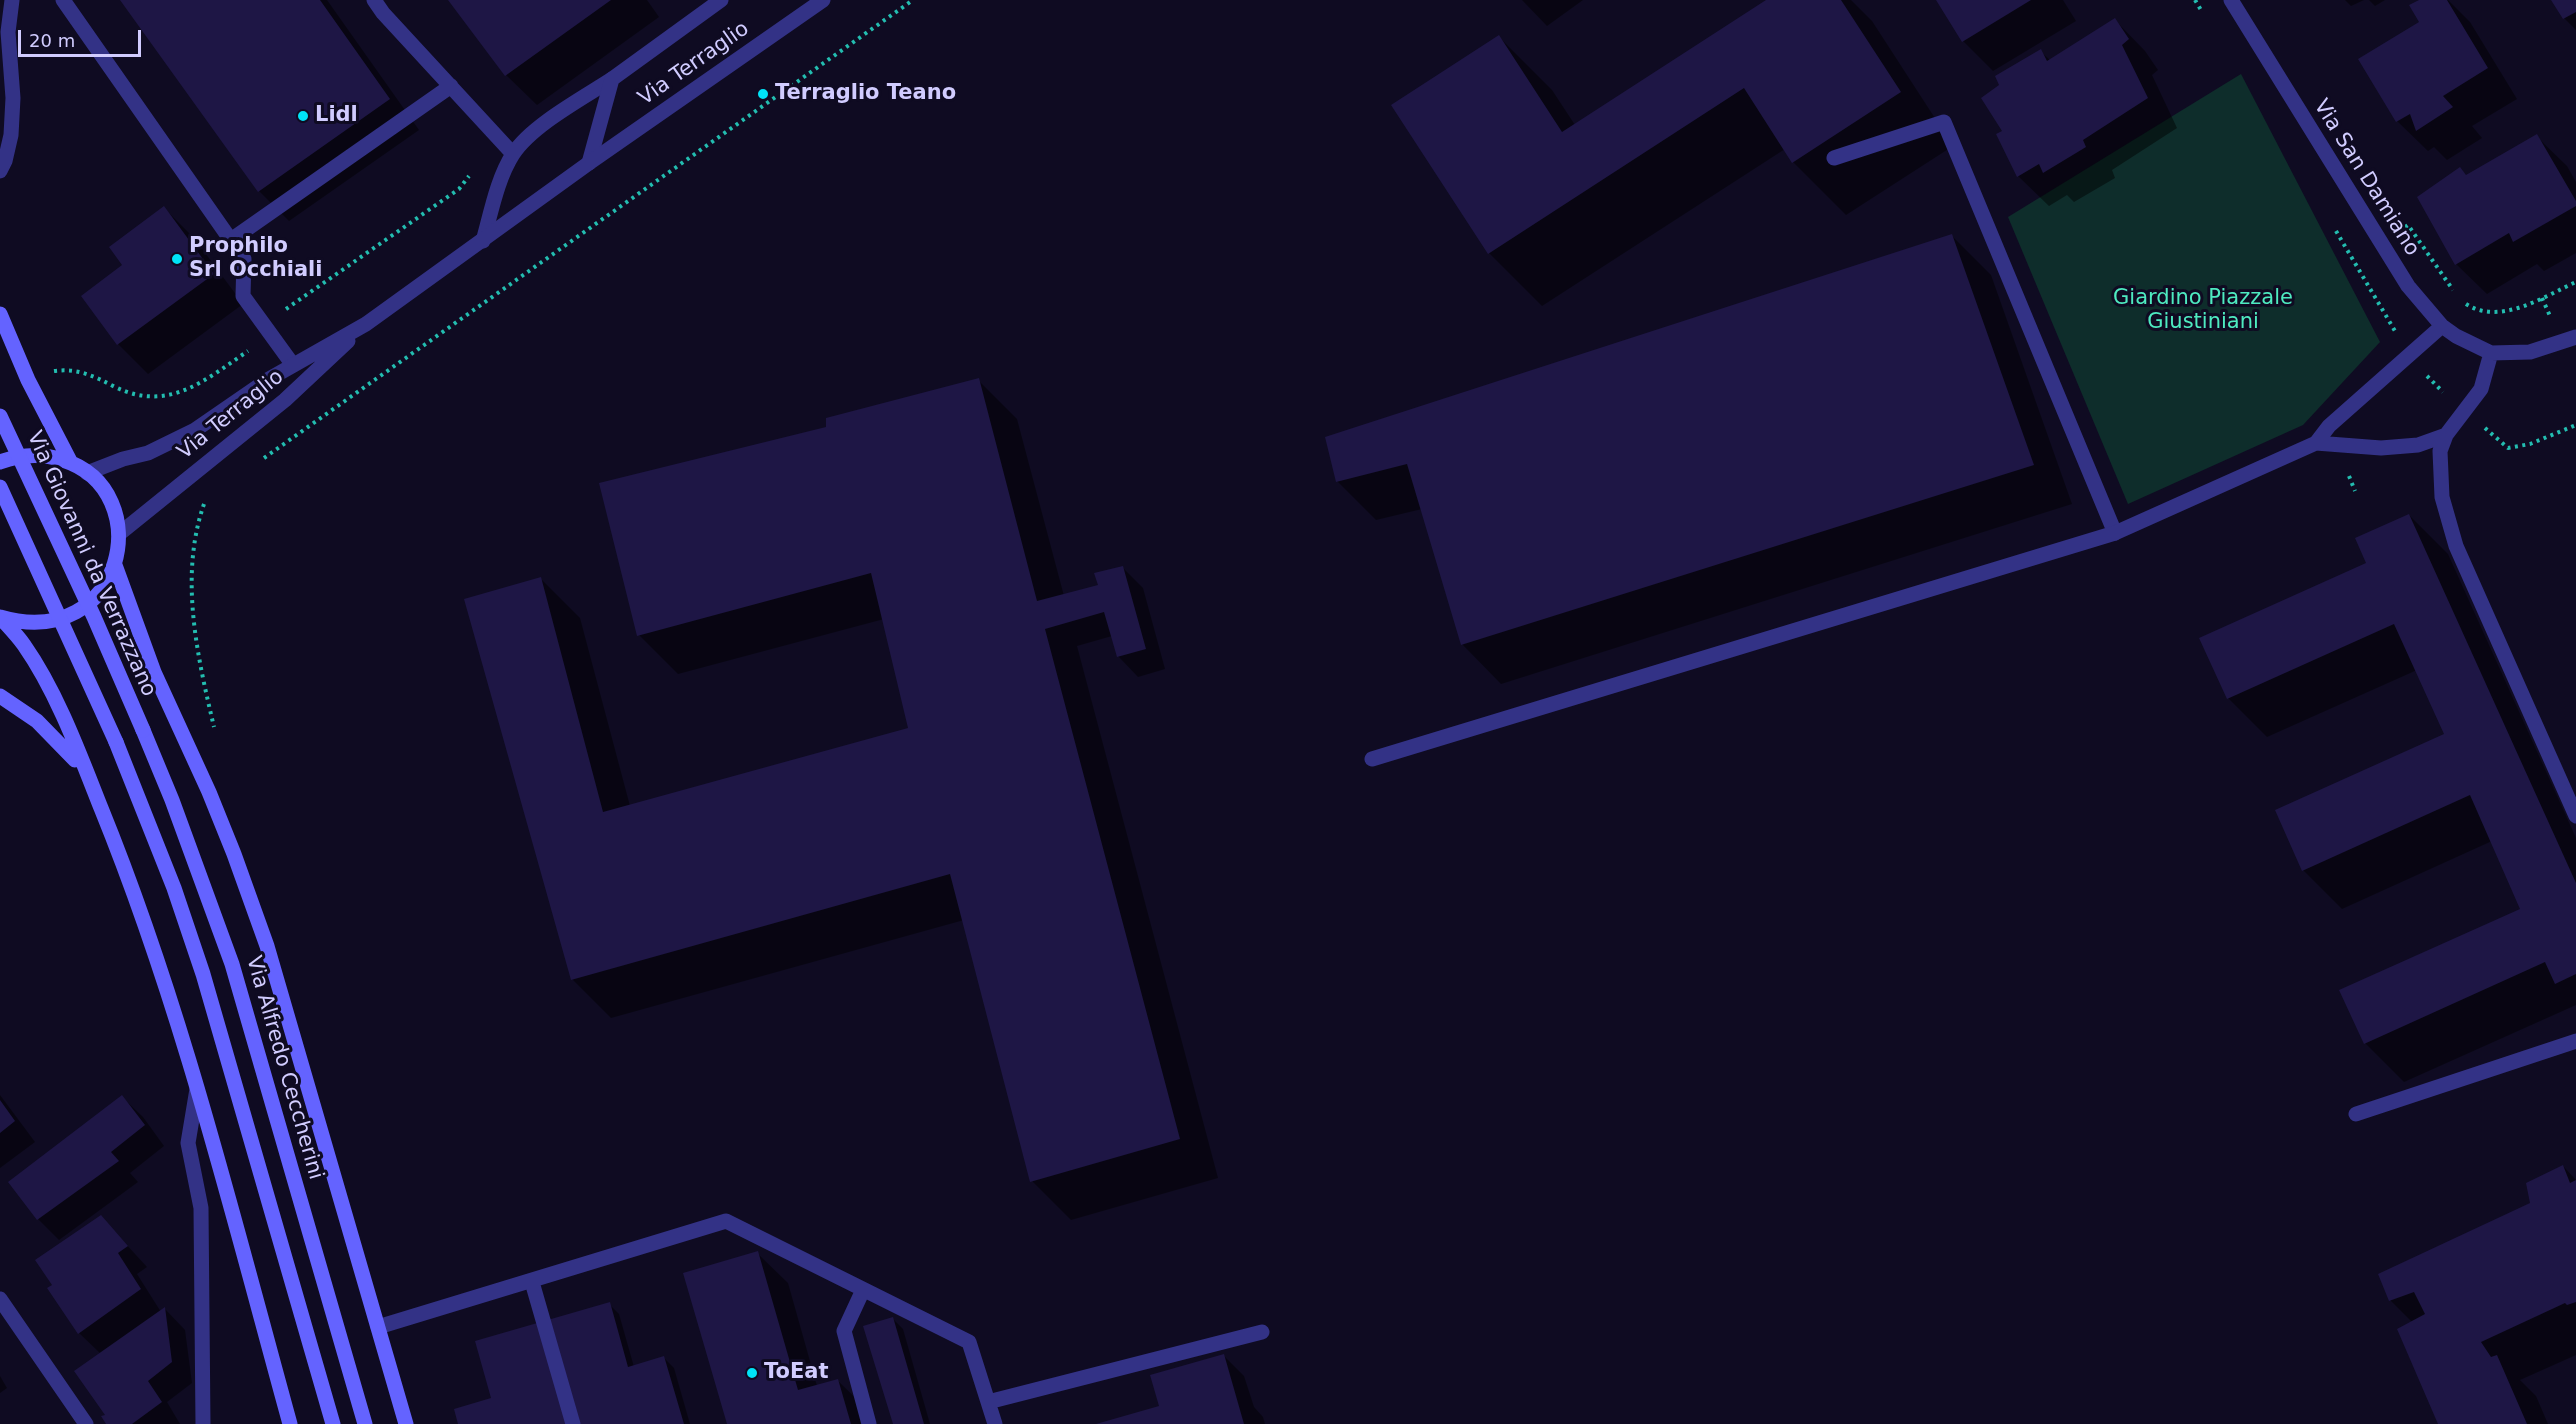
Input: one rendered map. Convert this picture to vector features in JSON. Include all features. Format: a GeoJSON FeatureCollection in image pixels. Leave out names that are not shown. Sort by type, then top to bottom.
{"type":"FeatureCollection","features":[{"type":"Feature","properties":{"kind":"main road"},"geometry":{"type":"LineString","coordinates":[[0,314],[28,380],[71,463]]}},
{"type":"Feature","properties":{"kind":"main road","name":"Via Giovanni da Verrazzano"},"geometry":{"type":"LineString","coordinates":[[0,416],[94,617],[143,730]]}},
{"type":"Feature","properties":{"kind":"main road"},"geometry":{"type":"LineString","coordinates":[[0,462],[12,457],[52,456],[87,472],[109,500],[116,516],[119,534],[115,565],[105,586],[89,604],[70,616],[47,623],[23,623],[0,617]]}},
{"type":"Feature","properties":{"kind":"main road"},"geometry":{"type":"LineString","coordinates":[[0,487],[116,742],[174,888],[199,963],[280,1234],[333,1424]]}},
{"type":"Feature","properties":{"kind":"main road"},"geometry":{"type":"LineString","coordinates":[[115,565],[154,672],[209,792],[234,854],[267,946],[406,1424]]}},
{"type":"Feature","properties":{"kind":"main road"},"geometry":{"type":"LineString","coordinates":[[0,617],[23,644],[45,680],[123,862],[168,996],[196,1089],[290,1424]]}},
{"type":"Feature","properties":{"kind":"main road"},"geometry":{"type":"LineString","coordinates":[[0,696],[37,721],[61,743],[88,776]]}},
{"type":"Feature","properties":{"kind":"main road","name":"Via Alfredo Ceccherini"},"geometry":{"type":"LineString","coordinates":[[143,730],[176,810],[232,964],[365,1424]]}},
{"type":"Feature","properties":{"kind":"street"},"geometry":{"type":"LineString","coordinates":[[0,171],[11,135],[13,98],[8,32],[12,0]]}},
{"type":"Feature","properties":{"kind":"street"},"geometry":{"type":"LineString","coordinates":[[63,0],[244,259],[243,296],[292,365]]}},
{"type":"Feature","properties":{"kind":"street"},"geometry":{"type":"LineString","coordinates":[[374,0],[513,154]]}},
{"type":"Feature","properties":{"kind":"street","name":"Via Terraglio"},"geometry":{"type":"LineString","coordinates":[[87,472],[148,453],[195,430],[292,365],[366,324],[589,163],[823,0]]}},
{"type":"Feature","properties":{"kind":"street","name":"Via San Damiano"},"geometry":{"type":"LineString","coordinates":[[2231,0],[2408,286],[2442,326],[2456,336],[2491,353]]}},
{"type":"Feature","properties":{"kind":"street","name":"Via Terraglio"},"geometry":{"type":"LineString","coordinates":[[589,163],[612,79],[716,1]]}},
{"type":"Feature","properties":{"kind":"street"},"geometry":{"type":"LineString","coordinates":[[483,241],[500,183],[513,154],[531,133],[612,79]]}},
{"type":"Feature","properties":{"kind":"street"},"geometry":{"type":"LineString","coordinates":[[231,240],[451,86]]}},
{"type":"Feature","properties":{"kind":"street"},"geometry":{"type":"LineString","coordinates":[[1834,158],[1944,122],[2115,533]]}},
{"type":"Feature","properties":{"kind":"street","name":"Via Terraglio"},"geometry":{"type":"LineString","coordinates":[[119,534],[285,400],[366,324]]}},
{"type":"Feature","properties":{"kind":"street"},"geometry":{"type":"LineString","coordinates":[[1372,759],[2115,533],[2316,443],[2329,426],[2442,326]]}},
{"type":"Feature","properties":{"kind":"street"},"geometry":{"type":"LineString","coordinates":[[2576,337],[2530,352],[2491,353],[2481,389],[2446,435],[2440,451],[2442,496],[2456,546],[2576,816]]}},
{"type":"Feature","properties":{"kind":"street"},"geometry":{"type":"LineString","coordinates":[[2316,443],[2381,448],[2418,445],[2446,435]]}},
{"type":"Feature","properties":{"kind":"street"},"geometry":{"type":"LineString","coordinates":[[2356,1114],[2576,1041]]}},
{"type":"Feature","properties":{"kind":"street"},"geometry":{"type":"LineString","coordinates":[[196,1089],[188,1143],[201,1208],[203,1424]]}},
{"type":"Feature","properties":{"kind":"street"},"geometry":{"type":"LineString","coordinates":[[378,1327],[532,1282],[726,1221],[969,1342],[995,1424]]}},
{"type":"Feature","properties":{"kind":"street"},"geometry":{"type":"LineString","coordinates":[[532,1282],[573,1424]]}},
{"type":"Feature","properties":{"kind":"street"},"geometry":{"type":"LineString","coordinates":[[863,1290],[844,1331],[869,1424]]}},
{"type":"Feature","properties":{"kind":"street"},"geometry":{"type":"LineString","coordinates":[[0,1299],[86,1424]]}},
{"type":"Feature","properties":{"kind":"street"},"geometry":{"type":"LineString","coordinates":[[988,1402],[1262,1332]]}},
{"type":"Feature","properties":{"kind":"path"},"geometry":{"type":"LineString","coordinates":[[254,465],[913,0]]}},
{"type":"Feature","properties":{"kind":"path"},"geometry":{"type":"LineString","coordinates":[[277,315],[459,189],[471,175]]}},
{"type":"Feature","properties":{"kind":"path"},"geometry":{"type":"LineString","coordinates":[[2408,225],[2453,291]]}},
{"type":"Feature","properties":{"kind":"path"},"geometry":{"type":"LineString","coordinates":[[2460,300],[2477,311],[2504,313],[2576,282]]}},
{"type":"Feature","properties":{"kind":"path"},"geometry":{"type":"LineString","coordinates":[[48,371],[71,369],[90,374],[118,388],[143,396],[173,395],[200,384],[253,347]]}},
{"type":"Feature","properties":{"kind":"path"},"geometry":{"type":"LineString","coordinates":[[205,501],[195,536],[190,579],[201,662],[215,734]]}},
{"type":"Feature","properties":{"kind":"green space","name":"Giardino Piazzale Giustiniani"},"geometry":{"type":"Polygon","coordinates":[[[2241,74],[2380,342],[2303,425],[2128,504],[2008,217],[2241,74]]]}},
{"type":"Feature","properties":{"kind":"building"},"geometry":{"type":"Polygon","coordinates":[[[120,0],[320,0],[390,99],[258,192],[120,0]]]}},
{"type":"Feature","properties":{"kind":"building"},"geometry":{"type":"Polygon","coordinates":[[[448,0],[611,0],[505,76],[448,0]]]}},
{"type":"Feature","properties":{"kind":"building"},"geometry":{"type":"Polygon","coordinates":[[[1766,0],[1841,0],[1901,92],[1792,163],[1744,88],[1488,254],[1391,105],[1499,35],[1562,132],[1766,0]]]}},
{"type":"Feature","properties":{"kind":"building"},"geometry":{"type":"Polygon","coordinates":[[[1936,0],[2031,0],[1962,42],[1936,0]]]}},
{"type":"Feature","properties":{"kind":"building"},"geometry":{"type":"Polygon","coordinates":[[[2419,0],[2447,0],[2488,68],[2443,96],[2453,107],[2416,131],[2410,114],[2396,122],[2358,59],[2419,22],[2409,5],[2419,0]]]}},
{"type":"Feature","properties":{"kind":"building"},"geometry":{"type":"Polygon","coordinates":[[[2551,0],[2576,0],[2576,12],[2563,19],[2551,0]]]}},
{"type":"Feature","properties":{"kind":"building"},"geometry":{"type":"Polygon","coordinates":[[[2115,18],[2129,39],[2122,45],[2148,98],[2083,140],[2086,147],[2043,173],[2039,164],[2017,177],[1996,134],[2002,131],[1981,98],[1999,85],[1995,76],[2041,49],[2047,61],[2115,18]]]}},
{"type":"Feature","properties":{"kind":"building"},"geometry":{"type":"Polygon","coordinates":[[[2537,134],[2576,201],[2576,206],[2513,242],[2509,233],[2455,265],[2417,197],[2460,167],[2466,175],[2537,134]]]}},
{"type":"Feature","properties":{"kind":"building"},"geometry":{"type":"Polygon","coordinates":[[[164,206],[214,274],[117,345],[81,296],[122,265],[109,247],[164,206]]]}},
{"type":"Feature","properties":{"kind":"building"},"geometry":{"type":"Polygon","coordinates":[[[1952,234],[2034,465],[1461,645],[1407,464],[1336,482],[1325,437],[1952,234]]]}},
{"type":"Feature","properties":{"kind":"building"},"geometry":{"type":"Polygon","coordinates":[[[979,378],[1037,601],[1098,585],[1094,573],[1123,566],[1146,649],[1117,657],[1104,612],[1045,629],[1180,1139],[1030,1182],[950,874],[571,980],[464,599],[541,577],[603,812],[908,728],[871,573],[637,636],[599,483],[826,427],[826,418],[979,378]]]}},
{"type":"Feature","properties":{"kind":"building"},"geometry":{"type":"Polygon","coordinates":[[[2409,514],[2576,883],[2576,974],[2555,984],[2545,962],[2364,1044],[2339,990],[2520,909],[2470,795],[2302,871],[2275,810],[2444,734],[2394,624],[2227,699],[2199,638],[2366,563],[2355,538],[2409,514]]]}},
{"type":"Feature","properties":{"kind":"building"},"geometry":{"type":"Polygon","coordinates":[[[122,1095],[145,1125],[111,1152],[119,1161],[37,1220],[8,1182],[122,1095]]]}},
{"type":"Feature","properties":{"kind":"building"},"geometry":{"type":"Polygon","coordinates":[[[0,1100],[15,1121],[0,1133],[0,1100]]]}},
{"type":"Feature","properties":{"kind":"building"},"geometry":{"type":"Polygon","coordinates":[[[2563,1165],[2570,1183],[2576,1180],[2576,1302],[2567,1305],[2565,1303],[2481,1342],[2491,1357],[2497,1355],[2527,1424],[2438,1424],[2397,1329],[2425,1314],[2414,1292],[2389,1301],[2378,1274],[2530,1203],[2526,1183],[2563,1165]]]}},
{"type":"Feature","properties":{"kind":"building"},"geometry":{"type":"Polygon","coordinates":[[[101,1215],[128,1246],[118,1253],[141,1289],[78,1334],[47,1288],[52,1285],[35,1260],[101,1215]]]}},
{"type":"Feature","properties":{"kind":"building"},"geometry":{"type":"Polygon","coordinates":[[[758,1251],[798,1390],[838,1379],[851,1424],[727,1424],[683,1273],[758,1251]]]}},
{"type":"Feature","properties":{"kind":"building"},"geometry":{"type":"Polygon","coordinates":[[[610,1302],[628,1367],[664,1356],[684,1424],[458,1424],[454,1409],[491,1398],[475,1341],[610,1302]]]}},
{"type":"Feature","properties":{"kind":"building"},"geometry":{"type":"Polygon","coordinates":[[[165,1307],[172,1362],[148,1381],[162,1402],[132,1424],[106,1424],[101,1416],[105,1415],[74,1371],[165,1307]]]}},
{"type":"Feature","properties":{"kind":"building"},"geometry":{"type":"Polygon","coordinates":[[[893,1317],[924,1424],[893,1424],[863,1326],[893,1317]]]}},
{"type":"Feature","properties":{"kind":"building"},"geometry":{"type":"Polygon","coordinates":[[[1224,1354],[1244,1424],[1096,1424],[1159,1406],[1150,1375],[1224,1354]]]}},
{"type":"Feature","properties":{"kind":"place","name":"Terraglio Teano"},"geometry":{"type":"Point","coordinates":[763,94]}},
{"type":"Feature","properties":{"kind":"place","name":"Lidl"},"geometry":{"type":"Point","coordinates":[303,116]}},
{"type":"Feature","properties":{"kind":"place","name":"Prophilo Srl Occhiali"},"geometry":{"type":"Point","coordinates":[177,259]}},
{"type":"Feature","properties":{"kind":"place","name":"ToEat"},"geometry":{"type":"Point","coordinates":[752,1373]}}]}
